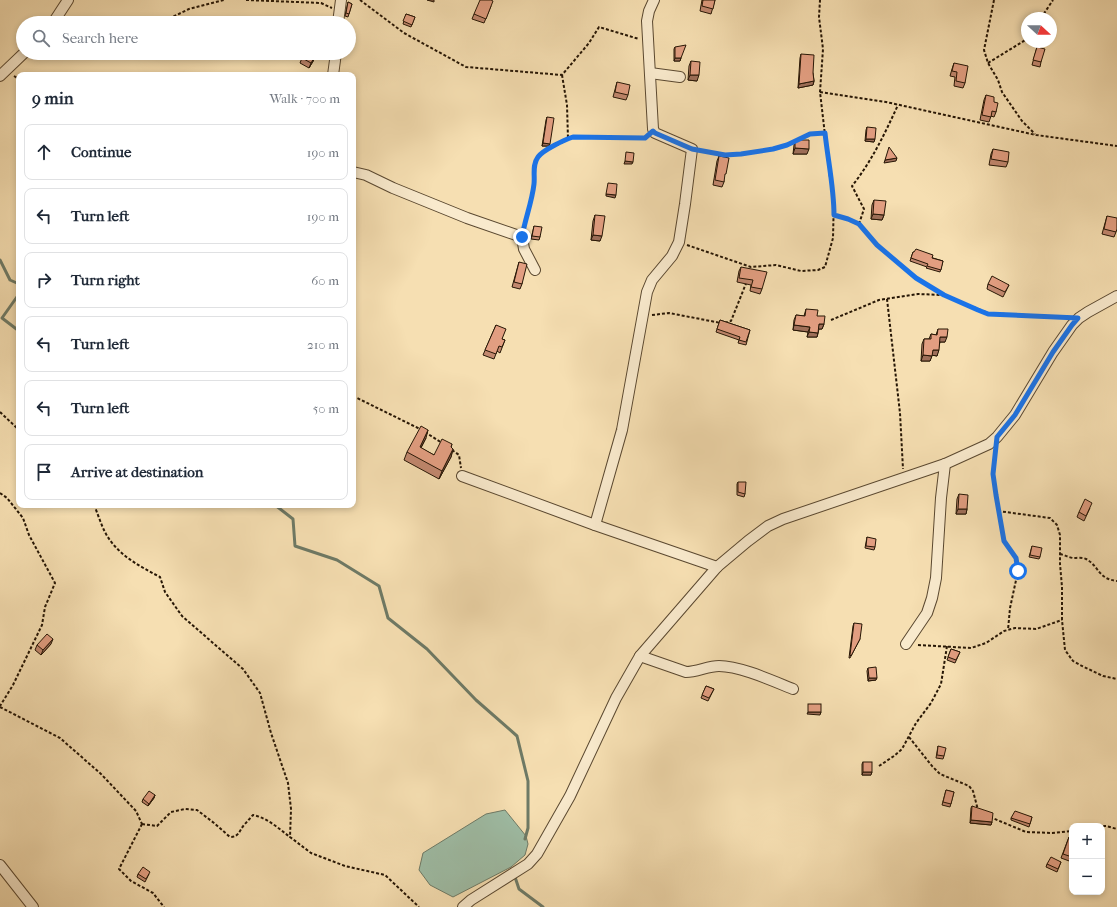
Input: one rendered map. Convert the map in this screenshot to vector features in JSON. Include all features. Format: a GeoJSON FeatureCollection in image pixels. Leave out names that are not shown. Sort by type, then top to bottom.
{"type":"FeatureCollection","features":[{"type":"Feature","properties":{"kind":"street"},"geometry":{"type":"LineString","coordinates":[[58,16],[68,0]]}},
{"type":"Feature","properties":{"kind":"street"},"geometry":{"type":"LineString","coordinates":[[595,525],[622,430],[649,286],[672,256],[679,242],[692,149],[653,131],[647,21],[649,11],[654,0]]}},
{"type":"Feature","properties":{"kind":"street"},"geometry":{"type":"LineString","coordinates":[[339,16],[340,5]]}},
{"type":"Feature","properties":{"kind":"street"},"geometry":{"type":"LineString","coordinates":[[0,76],[17,60]]}},
{"type":"Feature","properties":{"kind":"street"},"geometry":{"type":"LineString","coordinates":[[333,72],[335,60]]}},
{"type":"Feature","properties":{"kind":"street"},"geometry":{"type":"LineString","coordinates":[[650,73],[680,77]]}},
{"type":"Feature","properties":{"kind":"street"},"geometry":{"type":"LineString","coordinates":[[356,173],[366,175],[393,188],[466,218],[522,237],[524,249],[535,270]]}},
{"type":"Feature","properties":{"kind":"street"},"geometry":{"type":"LineString","coordinates":[[463,907],[471,900],[528,864],[537,854],[570,796],[616,698],[640,656],[717,567],[768,526],[783,519],[945,464],[989,444],[997,437],[1015,415],[1053,352],[1078,318],[1117,296]]}},
{"type":"Feature","properties":{"kind":"street"},"geometry":{"type":"LineString","coordinates":[[906,644],[927,613],[932,598],[936,578],[941,498],[945,464]]}},
{"type":"Feature","properties":{"kind":"street"},"geometry":{"type":"LineString","coordinates":[[462,476],[595,525],[717,567]]}},
{"type":"Feature","properties":{"kind":"street"},"geometry":{"type":"LineString","coordinates":[[640,656],[686,672],[718,666],[733,667],[793,689]]}},
{"type":"Feature","properties":{"kind":"street"},"geometry":{"type":"LineString","coordinates":[[0,865],[33,907]]}},
{"type":"Feature","properties":{"kind":"path"},"geometry":{"type":"LineString","coordinates":[[174,16],[189,8],[224,0]]}},
{"type":"Feature","properties":{"kind":"path"},"geometry":{"type":"LineString","coordinates":[[246,0],[299,1],[340,5]]}},
{"type":"Feature","properties":{"kind":"path"},"geometry":{"type":"LineString","coordinates":[[360,0],[404,33],[466,67],[562,75]]}},
{"type":"Feature","properties":{"kind":"path"},"geometry":{"type":"LineString","coordinates":[[679,242],[751,267],[776,265],[801,271],[818,270],[825,267],[833,238],[834,194],[830,178],[820,92],[824,48],[819,17],[820,0]]}},
{"type":"Feature","properties":{"kind":"path"},"geometry":{"type":"LineString","coordinates":[[994,0],[984,50],[988,63],[998,80],[1002,92],[1012,108],[1022,122],[1036,135]]}},
{"type":"Feature","properties":{"kind":"path"},"geometry":{"type":"LineString","coordinates":[[1045,12],[1053,0]]}},
{"type":"Feature","properties":{"kind":"path"},"geometry":{"type":"LineString","coordinates":[[568,139],[567,105],[562,75],[589,43],[599,27],[647,42]]}},
{"type":"Feature","properties":{"kind":"path"},"geometry":{"type":"LineString","coordinates":[[988,63],[1021,43]]}},
{"type":"Feature","properties":{"kind":"path"},"geometry":{"type":"LineString","coordinates":[[820,92],[898,104],[1036,135],[1117,146]]}},
{"type":"Feature","properties":{"kind":"path"},"geometry":{"type":"LineString","coordinates":[[859,224],[864,209],[852,186],[872,158],[898,104]]}},
{"type":"Feature","properties":{"kind":"path"},"geometry":{"type":"LineString","coordinates":[[522,237],[534,184],[534,167],[537,158],[541,153],[573,137],[645,138],[653,131]]}},
{"type":"Feature","properties":{"kind":"path"},"geometry":{"type":"LineString","coordinates":[[692,149],[725,155],[741,154],[787,145],[810,134],[825,133]]}},
{"type":"Feature","properties":{"kind":"path"},"geometry":{"type":"LineString","coordinates":[[834,215],[859,224],[877,245],[916,278],[944,295],[988,314],[1078,318]]}},
{"type":"Feature","properties":{"kind":"path"},"geometry":{"type":"LineString","coordinates":[[749,272],[751,267]]}},
{"type":"Feature","properties":{"kind":"path"},"geometry":{"type":"LineString","coordinates":[[643,316],[669,313],[727,323],[731,321],[745,290],[748,278]]}},
{"type":"Feature","properties":{"kind":"path"},"geometry":{"type":"LineString","coordinates":[[831,320],[879,300],[918,294],[944,295]]}},
{"type":"Feature","properties":{"kind":"path"},"geometry":{"type":"LineString","coordinates":[[888,299],[900,413],[903,478]]}},
{"type":"Feature","properties":{"kind":"path"},"geometry":{"type":"LineString","coordinates":[[356,397],[418,428],[459,455],[462,476]]}},
{"type":"Feature","properties":{"kind":"path"},"geometry":{"type":"LineString","coordinates":[[0,412],[16,427]]}},
{"type":"Feature","properties":{"kind":"path"},"geometry":{"type":"LineString","coordinates":[[997,437],[993,474],[998,511],[1004,541],[1016,558],[1018,571],[1010,608],[1008,630]]}},
{"type":"Feature","properties":{"kind":"path"},"geometry":{"type":"LineString","coordinates":[[0,493],[7,498],[23,518],[29,535],[55,583],[45,607],[42,626],[13,685],[0,706],[60,738],[101,774],[136,811],[142,824]]}},
{"type":"Feature","properties":{"kind":"path"},"geometry":{"type":"LineString","coordinates":[[95,508],[106,534],[116,548],[136,565],[160,577],[165,592],[182,616],[242,669],[260,693],[271,733],[288,783],[291,809],[290,837]]}},
{"type":"Feature","properties":{"kind":"path"},"geometry":{"type":"LineString","coordinates":[[998,511],[1050,518],[1057,525],[1060,535],[1062,620],[1065,650],[1073,661],[1103,676],[1117,679]]}},
{"type":"Feature","properties":{"kind":"path"},"geometry":{"type":"LineString","coordinates":[[1060,554],[1072,558],[1085,559],[1093,565],[1100,575],[1117,581]]}},
{"type":"Feature","properties":{"kind":"path"},"geometry":{"type":"LineString","coordinates":[[906,644],[971,648],[986,643],[1004,631],[1015,628],[1036,628],[1062,620]]}},
{"type":"Feature","properties":{"kind":"path"},"geometry":{"type":"LineString","coordinates":[[879,766],[898,753],[909,737],[916,723],[931,703],[941,684],[946,646]]}},
{"type":"Feature","properties":{"kind":"path"},"geometry":{"type":"LineString","coordinates":[[909,737],[940,774],[969,786],[973,791],[978,810],[983,814]]}},
{"type":"Feature","properties":{"kind":"path"},"geometry":{"type":"LineString","coordinates":[[142,824],[157,826],[171,812],[185,809],[197,810],[214,822],[230,838],[239,834],[242,826],[253,815],[260,816],[311,852],[345,866],[385,875],[419,907]]}},
{"type":"Feature","properties":{"kind":"path"},"geometry":{"type":"LineString","coordinates":[[990,817],[1026,832],[1052,833],[1069,831]]}},
{"type":"Feature","properties":{"kind":"path"},"geometry":{"type":"LineString","coordinates":[[142,824],[119,869],[130,881],[153,893],[164,907]]}},
{"type":"Feature","properties":{"kind":"path"},"geometry":{"type":"LineString","coordinates":[[1105,826],[1117,829]]}},
{"type":"Feature","properties":{"kind":"shaded area"},"geometry":{"type":"Polygon","coordinates":[[[505,810],[526,836],[528,844],[525,855],[511,867],[453,897],[430,885],[419,870],[423,853],[486,814],[505,810]]]}},
{"type":"Feature","properties":{"kind":"building"},"geometry":{"type":"Polygon","coordinates":[[[480,0],[493,1],[486,19],[474,14],[480,0]]]}},
{"type":"Feature","properties":{"kind":"building"},"geometry":{"type":"Polygon","coordinates":[[[703,0],[715,0],[713,9],[702,6],[703,0]]]}},
{"type":"Feature","properties":{"kind":"building"},"geometry":{"type":"Polygon","coordinates":[[[348,2],[352,4],[349,14],[346,13],[348,2]]]}},
{"type":"Feature","properties":{"kind":"building"},"geometry":{"type":"Polygon","coordinates":[[[406,14],[415,17],[412,25],[403,21],[406,14]]]}},
{"type":"Feature","properties":{"kind":"building"},"geometry":{"type":"Polygon","coordinates":[[[686,45],[681,58],[675,58],[675,47],[686,45]]]}},
{"type":"Feature","properties":{"kind":"building"},"geometry":{"type":"Polygon","coordinates":[[[1037,48],[1045,49],[1041,62],[1033,60],[1037,48]]]}},
{"type":"Feature","properties":{"kind":"building"},"geometry":{"type":"Polygon","coordinates":[[[801,54],[814,55],[814,81],[799,84],[801,54]]]}},
{"type":"Feature","properties":{"kind":"building"},"geometry":{"type":"Polygon","coordinates":[[[306,60],[313,60],[311,63],[306,60]]]}},
{"type":"Feature","properties":{"kind":"building"},"geometry":{"type":"Polygon","coordinates":[[[691,61],[700,62],[699,75],[690,75],[691,61]]]}},
{"type":"Feature","properties":{"kind":"building"},"geometry":{"type":"Polygon","coordinates":[[[954,63],[968,66],[965,83],[956,81],[957,72],[952,71],[954,63]]]}},
{"type":"Feature","properties":{"kind":"building"},"geometry":{"type":"Polygon","coordinates":[[[617,82],[630,85],[628,95],[615,92],[617,82]]]}},
{"type":"Feature","properties":{"kind":"building"},"geometry":{"type":"Polygon","coordinates":[[[986,95],[994,97],[994,102],[998,103],[996,112],[992,111],[991,117],[982,115],[986,95]]]}},
{"type":"Feature","properties":{"kind":"building"},"geometry":{"type":"Polygon","coordinates":[[[547,117],[554,118],[550,144],[543,143],[547,117]]]}},
{"type":"Feature","properties":{"kind":"building"},"geometry":{"type":"Polygon","coordinates":[[[867,127],[876,128],[875,139],[866,139],[867,127]]]}},
{"type":"Feature","properties":{"kind":"building"},"geometry":{"type":"Polygon","coordinates":[[[795,140],[809,140],[809,149],[795,148],[795,140]]]}},
{"type":"Feature","properties":{"kind":"building"},"geometry":{"type":"Polygon","coordinates":[[[889,147],[897,158],[885,160],[889,147]]]}},
{"type":"Feature","properties":{"kind":"building"},"geometry":{"type":"Polygon","coordinates":[[[993,149],[1009,152],[1008,162],[991,159],[993,149]]]}},
{"type":"Feature","properties":{"kind":"building"},"geometry":{"type":"Polygon","coordinates":[[[626,152],[634,153],[633,162],[625,161],[626,152]]]}},
{"type":"Feature","properties":{"kind":"building"},"geometry":{"type":"Polygon","coordinates":[[[719,156],[729,158],[724,182],[715,180],[719,156]]]}},
{"type":"Feature","properties":{"kind":"building"},"geometry":{"type":"Polygon","coordinates":[[[608,183],[617,184],[616,195],[606,194],[608,183]]]}},
{"type":"Feature","properties":{"kind":"building"},"geometry":{"type":"Polygon","coordinates":[[[874,200],[886,201],[884,215],[873,214],[874,200]]]}},
{"type":"Feature","properties":{"kind":"building"},"geometry":{"type":"Polygon","coordinates":[[[595,215],[605,216],[602,236],[593,235],[595,215]]]}},
{"type":"Feature","properties":{"kind":"building"},"geometry":{"type":"Polygon","coordinates":[[[1107,216],[1117,218],[1116,232],[1104,229],[1107,216]]]}},
{"type":"Feature","properties":{"kind":"building"},"geometry":{"type":"Polygon","coordinates":[[[534,226],[542,227],[540,237],[532,236],[534,226]]]}},
{"type":"Feature","properties":{"kind":"building"},"geometry":{"type":"Polygon","coordinates":[[[916,249],[933,255],[932,258],[943,261],[941,270],[927,266],[928,264],[911,258],[916,249]]]}},
{"type":"Feature","properties":{"kind":"building"},"geometry":{"type":"Polygon","coordinates":[[[519,262],[527,264],[522,284],[514,282],[519,262]]]}},
{"type":"Feature","properties":{"kind":"building"},"geometry":{"type":"Polygon","coordinates":[[[741,267],[767,272],[762,289],[751,287],[753,280],[739,278],[741,267]]]}},
{"type":"Feature","properties":{"kind":"building"},"geometry":{"type":"Polygon","coordinates":[[[992,276],[1009,285],[1005,292],[988,284],[992,276]]]}},
{"type":"Feature","properties":{"kind":"building"},"geometry":{"type":"Polygon","coordinates":[[[806,309],[818,310],[817,316],[825,316],[824,324],[819,324],[818,333],[809,332],[810,327],[794,325],[796,315],[805,316],[806,309]]]}},
{"type":"Feature","properties":{"kind":"building"},"geometry":{"type":"Polygon","coordinates":[[[720,320],[750,330],[746,342],[739,340],[740,337],[717,329],[720,320]]]}},
{"type":"Feature","properties":{"kind":"building"},"geometry":{"type":"Polygon","coordinates":[[[496,325],[506,329],[502,339],[505,340],[502,347],[499,346],[496,354],[485,350],[496,325]]]}},
{"type":"Feature","properties":{"kind":"building"},"geometry":{"type":"Polygon","coordinates":[[[938,329],[948,329],[947,337],[940,337],[939,350],[933,350],[932,356],[923,355],[924,339],[931,339],[931,334],[937,335],[938,329]]]}},
{"type":"Feature","properties":{"kind":"building"},"geometry":{"type":"Polygon","coordinates":[[[421,426],[428,430],[420,447],[434,455],[442,439],[452,444],[451,447],[453,449],[442,471],[407,452],[421,426]]]}},
{"type":"Feature","properties":{"kind":"building"},"geometry":{"type":"Polygon","coordinates":[[[738,482],[746,482],[745,494],[738,492],[738,482]]]}},
{"type":"Feature","properties":{"kind":"building"},"geometry":{"type":"Polygon","coordinates":[[[959,494],[968,495],[967,509],[958,509],[959,494]]]}},
{"type":"Feature","properties":{"kind":"building"},"geometry":{"type":"Polygon","coordinates":[[[1085,499],[1092,503],[1086,516],[1079,512],[1085,499]]]}},
{"type":"Feature","properties":{"kind":"building"},"geometry":{"type":"Polygon","coordinates":[[[867,537],[876,539],[875,547],[866,546],[867,537]]]}},
{"type":"Feature","properties":{"kind":"building"},"geometry":{"type":"Polygon","coordinates":[[[1032,546],[1042,548],[1040,557],[1030,555],[1032,546]]]}},
{"type":"Feature","properties":{"kind":"building"},"geometry":{"type":"Polygon","coordinates":[[[854,623],[862,624],[860,639],[851,656],[850,655],[854,623]]]}},
{"type":"Feature","properties":{"kind":"building"},"geometry":{"type":"Polygon","coordinates":[[[47,634],[53,639],[43,650],[37,645],[47,634]]]}},
{"type":"Feature","properties":{"kind":"building"},"geometry":{"type":"Polygon","coordinates":[[[951,649],[960,652],[956,660],[948,657],[951,649]]]}},
{"type":"Feature","properties":{"kind":"building"},"geometry":{"type":"Polygon","coordinates":[[[876,667],[877,678],[869,678],[868,668],[876,667]]]}},
{"type":"Feature","properties":{"kind":"building"},"geometry":{"type":"Polygon","coordinates":[[[706,686],[714,689],[709,698],[702,695],[706,686]]]}},
{"type":"Feature","properties":{"kind":"building"},"geometry":{"type":"Polygon","coordinates":[[[808,704],[821,704],[821,712],[808,712],[808,704]]]}},
{"type":"Feature","properties":{"kind":"building"},"geometry":{"type":"Polygon","coordinates":[[[938,746],[946,748],[944,756],[937,755],[938,746]]]}},
{"type":"Feature","properties":{"kind":"building"},"geometry":{"type":"Polygon","coordinates":[[[863,762],[872,762],[872,772],[863,772],[863,762]]]}},
{"type":"Feature","properties":{"kind":"building"},"geometry":{"type":"Polygon","coordinates":[[[946,790],[954,792],[951,804],[943,802],[946,790]]]}},
{"type":"Feature","properties":{"kind":"building"},"geometry":{"type":"Polygon","coordinates":[[[149,791],[155,795],[149,804],[143,799],[149,791]]]}},
{"type":"Feature","properties":{"kind":"building"},"geometry":{"type":"Polygon","coordinates":[[[972,806],[993,813],[992,822],[971,820],[972,806]]]}},
{"type":"Feature","properties":{"kind":"building"},"geometry":{"type":"Polygon","coordinates":[[[1015,811],[1032,817],[1030,824],[1011,818],[1015,811]]]}},
{"type":"Feature","properties":{"kind":"building"},"geometry":{"type":"Polygon","coordinates":[[[1069,837],[1069,856],[1063,854],[1069,837]]]}},
{"type":"Feature","properties":{"kind":"building"},"geometry":{"type":"Polygon","coordinates":[[[1051,857],[1061,862],[1058,869],[1047,864],[1051,857]]]}},
{"type":"Feature","properties":{"kind":"building"},"geometry":{"type":"Polygon","coordinates":[[[143,867],[150,872],[146,879],[138,874],[143,867]]]}},
{"type":"Feature","properties":{"kind":"waterway"},"geometry":{"type":"LineString","coordinates":[[0,260],[10,280],[16,283]]}},
{"type":"Feature","properties":{"kind":"waterway"},"geometry":{"type":"LineString","coordinates":[[16,298],[2,318],[16,329]]}},
{"type":"Feature","properties":{"kind":"waterway"},"geometry":{"type":"LineString","coordinates":[[279,508],[293,519],[295,546],[337,560],[379,586],[388,618],[427,649],[476,700],[517,736],[528,781],[528,828],[525,839]]}},
{"type":"Feature","properties":{"kind":"waterway"},"geometry":{"type":"LineString","coordinates":[[514,874],[519,889],[543,907]]}},
{"type":"Feature","properties":{"kind":"route"},"geometry":{"type":"LineString","coordinates":[[522,237],[524,224],[529,211],[534,184],[534,167],[537,158],[541,153],[573,137],[645,138],[653,131],[692,149],[725,155],[773,149],[787,145],[810,134],[825,133],[830,178],[834,194],[834,215],[859,224],[877,245],[916,278],[944,295],[988,314],[1078,318],[1053,352],[1015,415],[1006,428],[997,437],[993,474],[996,495],[1004,541],[1016,558],[1018,571]]}}]}
